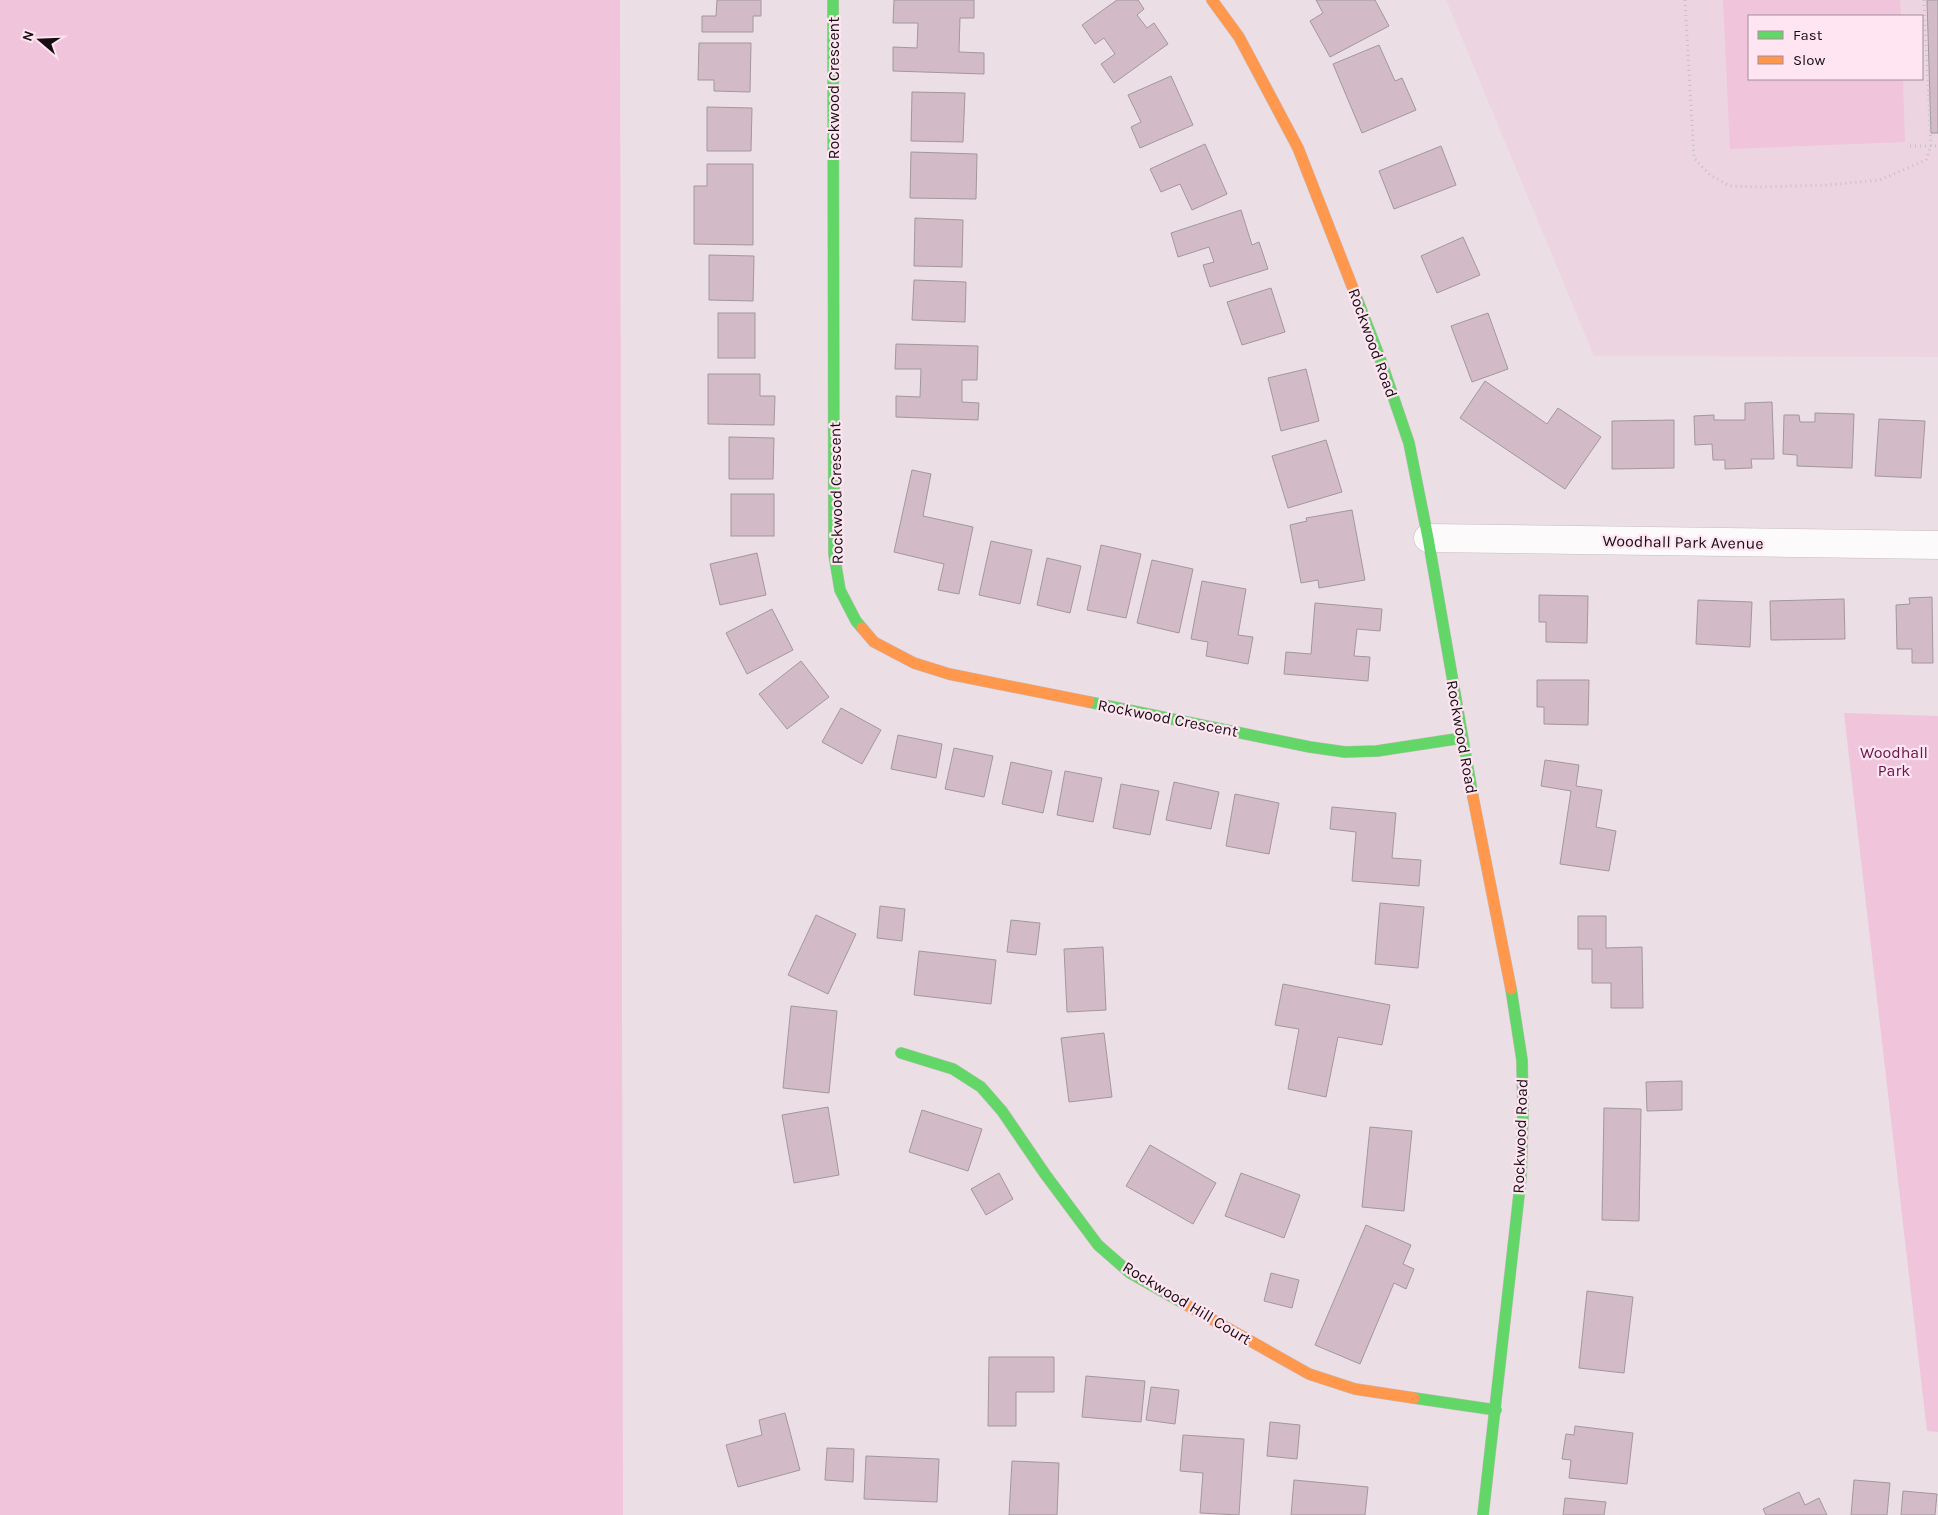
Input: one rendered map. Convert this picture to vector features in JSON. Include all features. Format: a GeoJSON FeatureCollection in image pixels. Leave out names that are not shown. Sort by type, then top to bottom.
{"type":"FeatureCollection","features":[{"type":"Feature","properties":{"kind":"street","name":"Rockwood Crescent"},"geometry":{"type":"LineString","coordinates":[[833,0],[834,554],[840,590],[856,621],[874,642],[914,663],[948,674],[1310,747],[1346,752],[1377,751],[1462,738]]}},
{"type":"Feature","properties":{"kind":"street","name":"Rockwood Road"},"geometry":{"type":"LineString","coordinates":[[1212,0],[1239,37],[1298,148],[1381,361],[1409,443],[1428,538],[1462,738],[1514,1007],[1522,1060],[1521,1177],[1483,1515]]}},
{"type":"Feature","properties":{"kind":"street","name":"Woodhall Park Avenue"},"geometry":{"type":"LineString","coordinates":[[1428,538],[1938,545]]}},
{"type":"Feature","properties":{"kind":"street","name":"Rockwood Hill Court"},"geometry":{"type":"LineString","coordinates":[[901,1053],[953,1069],[981,1087],[1002,1111],[1045,1174],[1098,1245],[1130,1273],[1309,1374],[1355,1389],[1496,1410]]}},
{"type":"Feature","properties":{"kind":"path"},"geometry":{"type":"LineString","coordinates":[[1685,0],[1694,158],[1710,175],[1730,186],[1827,185],[1880,180],[1926,160],[1931,146],[1924,0]]}},
{"type":"Feature","properties":{"kind":"path"},"geometry":{"type":"LineString","coordinates":[[1910,146],[1938,146]]}},
{"type":"Feature","properties":{"kind":"shaded area"},"geometry":{"type":"Polygon","coordinates":[[[1446,0],[1938,0],[1938,357],[1594,356],[1446,0]]]}},
{"type":"Feature","properties":{"kind":"green space"},"geometry":{"type":"Polygon","coordinates":[[[0,0],[620,0],[623,1515],[0,1515],[0,0]]]}},
{"type":"Feature","properties":{"kind":"green space"},"geometry":{"type":"Polygon","coordinates":[[[1723,0],[1900,0],[1901,15],[1748,15],[1748,80],[1903,80],[1905,142],[1730,149],[1723,0]]]}},
{"type":"Feature","properties":{"kind":"green space","name":"Woodhall Park"},"geometry":{"type":"Polygon","coordinates":[[[1844,713],[1938,716],[1938,1432],[1927,1431],[1844,713]]]}},
{"type":"Feature","properties":{"kind":"building"},"geometry":{"type":"Polygon","coordinates":[[[717,0],[761,0],[761,16],[753,16],[753,32],[702,32],[702,16],[716,16],[717,0]]]}},
{"type":"Feature","properties":{"kind":"building"},"geometry":{"type":"Polygon","coordinates":[[[894,0],[974,0],[974,18],[960,18],[959,52],[984,53],[984,74],[893,71],[893,47],[917,48],[918,23],[893,23],[894,0]]]}},
{"type":"Feature","properties":{"kind":"building"},"geometry":{"type":"Polygon","coordinates":[[[1117,0],[1138,0],[1144,9],[1137,15],[1147,28],[1154,23],[1168,44],[1114,83],[1101,64],[1115,54],[1104,38],[1095,44],[1082,25],[1117,0]]]}},
{"type":"Feature","properties":{"kind":"building"},"geometry":{"type":"Polygon","coordinates":[[[1316,0],[1375,0],[1389,26],[1330,57],[1310,21],[1323,13],[1316,0]]]}},
{"type":"Feature","properties":{"kind":"building"},"geometry":{"type":"Polygon","coordinates":[[[1927,0],[1938,0],[1938,133],[1931,133],[1927,0]]]}},
{"type":"Feature","properties":{"kind":"building"},"geometry":{"type":"Polygon","coordinates":[[[699,43],[751,43],[750,92],[714,91],[714,80],[698,80],[699,43]]]}},
{"type":"Feature","properties":{"kind":"building"},"geometry":{"type":"Polygon","coordinates":[[[1379,45],[1395,81],[1402,78],[1416,110],[1362,133],[1333,64],[1379,45]]]}},
{"type":"Feature","properties":{"kind":"building"},"geometry":{"type":"Polygon","coordinates":[[[1171,76],[1193,125],[1140,148],[1131,127],[1141,122],[1128,95],[1171,76]]]}},
{"type":"Feature","properties":{"kind":"building"},"geometry":{"type":"Polygon","coordinates":[[[912,92],[965,93],[963,142],[911,141],[912,92]]]}},
{"type":"Feature","properties":{"kind":"building"},"geometry":{"type":"Polygon","coordinates":[[[707,107],[752,108],[751,151],[707,151],[707,107]]]}},
{"type":"Feature","properties":{"kind":"building"},"geometry":{"type":"Polygon","coordinates":[[[1205,144],[1227,194],[1192,210],[1180,184],[1161,192],[1150,169],[1205,144]]]}},
{"type":"Feature","properties":{"kind":"building"},"geometry":{"type":"Polygon","coordinates":[[[1441,146],[1456,185],[1394,209],[1379,171],[1441,146]]]}},
{"type":"Feature","properties":{"kind":"building"},"geometry":{"type":"Polygon","coordinates":[[[911,152],[977,154],[976,199],[910,198],[911,152]]]}},
{"type":"Feature","properties":{"kind":"building"},"geometry":{"type":"Polygon","coordinates":[[[707,164],[753,164],[753,245],[694,244],[694,186],[707,186],[707,164]]]}},
{"type":"Feature","properties":{"kind":"building"},"geometry":{"type":"Polygon","coordinates":[[[1241,210],[1252,245],[1259,242],[1268,269],[1210,287],[1203,265],[1214,262],[1209,247],[1178,257],[1171,233],[1241,210]]]}},
{"type":"Feature","properties":{"kind":"building"},"geometry":{"type":"Polygon","coordinates":[[[915,218],[963,220],[962,267],[914,266],[915,218]]]}},
{"type":"Feature","properties":{"kind":"building"},"geometry":{"type":"Polygon","coordinates":[[[1463,237],[1480,275],[1437,293],[1421,256],[1463,237]]]}},
{"type":"Feature","properties":{"kind":"building"},"geometry":{"type":"Polygon","coordinates":[[[709,255],[754,256],[753,301],[709,300],[709,255]]]}},
{"type":"Feature","properties":{"kind":"building"},"geometry":{"type":"Polygon","coordinates":[[[914,280],[966,282],[965,322],[912,320],[914,280]]]}},
{"type":"Feature","properties":{"kind":"building"},"geometry":{"type":"Polygon","coordinates":[[[1271,288],[1285,332],[1242,345],[1227,302],[1271,288]]]}},
{"type":"Feature","properties":{"kind":"building"},"geometry":{"type":"Polygon","coordinates":[[[718,313],[755,313],[755,358],[718,358],[718,313]]]}},
{"type":"Feature","properties":{"kind":"building"},"geometry":{"type":"Polygon","coordinates":[[[1488,313],[1508,369],[1472,382],[1451,326],[1488,313]]]}},
{"type":"Feature","properties":{"kind":"building"},"geometry":{"type":"Polygon","coordinates":[[[896,344],[978,346],[977,380],[962,380],[962,402],[979,403],[978,420],[896,417],[896,396],[920,397],[921,369],[895,369],[896,344]]]}},
{"type":"Feature","properties":{"kind":"building"},"geometry":{"type":"Polygon","coordinates":[[[1306,369],[1319,421],[1281,431],[1268,378],[1306,369]]]}},
{"type":"Feature","properties":{"kind":"building"},"geometry":{"type":"Polygon","coordinates":[[[708,374],[760,374],[760,396],[775,396],[774,425],[708,424],[708,374]]]}},
{"type":"Feature","properties":{"kind":"building"},"geometry":{"type":"Polygon","coordinates":[[[1485,381],[1547,424],[1558,408],[1601,437],[1565,489],[1460,418],[1485,381]]]}},
{"type":"Feature","properties":{"kind":"building"},"geometry":{"type":"Polygon","coordinates":[[[1772,402],[1774,459],[1751,459],[1752,468],[1725,469],[1725,460],[1713,460],[1712,444],[1695,445],[1694,416],[1714,415],[1714,420],[1745,420],[1745,403],[1772,402]]]}},
{"type":"Feature","properties":{"kind":"building"},"geometry":{"type":"Polygon","coordinates":[[[1815,413],[1854,414],[1852,468],[1797,466],[1797,455],[1783,454],[1784,415],[1799,415],[1800,422],[1815,422],[1815,413]]]}},
{"type":"Feature","properties":{"kind":"building"},"geometry":{"type":"Polygon","coordinates":[[[1879,419],[1925,421],[1921,478],[1875,476],[1879,419]]]}},
{"type":"Feature","properties":{"kind":"building"},"geometry":{"type":"Polygon","coordinates":[[[1674,420],[1674,468],[1612,469],[1612,421],[1674,420]]]}},
{"type":"Feature","properties":{"kind":"building"},"geometry":{"type":"Polygon","coordinates":[[[729,437],[774,438],[773,479],[729,479],[729,437]]]}},
{"type":"Feature","properties":{"kind":"building"},"geometry":{"type":"Polygon","coordinates":[[[1326,440],[1342,492],[1288,508],[1272,456],[1326,440]]]}},
{"type":"Feature","properties":{"kind":"building"},"geometry":{"type":"Polygon","coordinates":[[[912,470],[931,474],[923,516],[973,527],[959,594],[938,590],[944,564],[894,552],[912,470]]]}},
{"type":"Feature","properties":{"kind":"building"},"geometry":{"type":"Polygon","coordinates":[[[731,494],[774,494],[774,536],[731,536],[731,494]]]}},
{"type":"Feature","properties":{"kind":"building"},"geometry":{"type":"Polygon","coordinates":[[[1352,510],[1365,580],[1319,588],[1318,580],[1301,583],[1290,525],[1307,521],[1306,518],[1352,510]]]}},
{"type":"Feature","properties":{"kind":"building"},"geometry":{"type":"Polygon","coordinates":[[[991,541],[1032,550],[1020,604],[979,595],[991,541]]]}},
{"type":"Feature","properties":{"kind":"building"},"geometry":{"type":"Polygon","coordinates":[[[1101,545],[1141,554],[1126,618],[1087,610],[1101,545]]]}},
{"type":"Feature","properties":{"kind":"building"},"geometry":{"type":"Polygon","coordinates":[[[757,553],[766,595],[720,605],[710,564],[757,553]]]}},
{"type":"Feature","properties":{"kind":"building"},"geometry":{"type":"Polygon","coordinates":[[[1047,558],[1081,566],[1070,613],[1037,605],[1047,558]]]}},
{"type":"Feature","properties":{"kind":"building"},"geometry":{"type":"Polygon","coordinates":[[[1152,560],[1193,569],[1179,633],[1137,623],[1152,560]]]}},
{"type":"Feature","properties":{"kind":"building"},"geometry":{"type":"Polygon","coordinates":[[[1202,581],[1246,589],[1238,635],[1253,637],[1248,664],[1206,656],[1208,642],[1191,639],[1202,581]]]}},
{"type":"Feature","properties":{"kind":"building"},"geometry":{"type":"Polygon","coordinates":[[[1539,595],[1588,596],[1587,643],[1546,642],[1546,622],[1539,622],[1539,595]]]}},
{"type":"Feature","properties":{"kind":"building"},"geometry":{"type":"Polygon","coordinates":[[[1932,597],[1933,663],[1912,663],[1912,649],[1897,649],[1896,605],[1910,604],[1909,598],[1932,597]]]}},
{"type":"Feature","properties":{"kind":"building"},"geometry":{"type":"Polygon","coordinates":[[[1844,599],[1845,639],[1771,640],[1770,601],[1844,599]]]}},
{"type":"Feature","properties":{"kind":"building"},"geometry":{"type":"Polygon","coordinates":[[[1698,600],[1752,602],[1750,647],[1696,644],[1698,600]]]}},
{"type":"Feature","properties":{"kind":"building"},"geometry":{"type":"Polygon","coordinates":[[[1315,603],[1382,609],[1380,631],[1357,629],[1354,656],[1370,657],[1368,681],[1284,674],[1286,652],[1311,654],[1315,603]]]}},
{"type":"Feature","properties":{"kind":"building"},"geometry":{"type":"Polygon","coordinates":[[[772,609],[793,650],[747,674],[726,633],[772,609]]]}},
{"type":"Feature","properties":{"kind":"building"},"geometry":{"type":"Polygon","coordinates":[[[801,661],[829,697],[787,729],[759,694],[801,661]]]}},
{"type":"Feature","properties":{"kind":"building"},"geometry":{"type":"Polygon","coordinates":[[[1537,680],[1589,680],[1588,725],[1544,724],[1544,707],[1537,707],[1537,680]]]}},
{"type":"Feature","properties":{"kind":"building"},"geometry":{"type":"Polygon","coordinates":[[[841,708],[881,730],[862,764],[822,742],[841,708]]]}},
{"type":"Feature","properties":{"kind":"building"},"geometry":{"type":"Polygon","coordinates":[[[898,735],[942,744],[936,778],[891,769],[898,735]]]}},
{"type":"Feature","properties":{"kind":"building"},"geometry":{"type":"Polygon","coordinates":[[[954,748],[993,756],[984,797],[945,789],[954,748]]]}},
{"type":"Feature","properties":{"kind":"building"},"geometry":{"type":"Polygon","coordinates":[[[1545,760],[1579,765],[1576,786],[1602,790],[1596,827],[1616,831],[1609,871],[1560,864],[1571,791],[1541,786],[1545,760]]]}},
{"type":"Feature","properties":{"kind":"building"},"geometry":{"type":"Polygon","coordinates":[[[1011,762],[1052,771],[1043,813],[1002,804],[1011,762]]]}},
{"type":"Feature","properties":{"kind":"building"},"geometry":{"type":"Polygon","coordinates":[[[1065,771],[1102,778],[1093,822],[1057,815],[1065,771]]]}},
{"type":"Feature","properties":{"kind":"building"},"geometry":{"type":"Polygon","coordinates":[[[1174,782],[1219,792],[1211,829],[1166,820],[1174,782]]]}},
{"type":"Feature","properties":{"kind":"building"},"geometry":{"type":"Polygon","coordinates":[[[1121,784],[1159,791],[1150,835],[1113,828],[1121,784]]]}},
{"type":"Feature","properties":{"kind":"building"},"geometry":{"type":"Polygon","coordinates":[[[1235,794],[1279,803],[1269,854],[1226,846],[1235,794]]]}},
{"type":"Feature","properties":{"kind":"building"},"geometry":{"type":"Polygon","coordinates":[[[1332,807],[1396,813],[1392,858],[1421,860],[1419,886],[1352,881],[1356,832],[1330,829],[1332,807]]]}},
{"type":"Feature","properties":{"kind":"building"},"geometry":{"type":"Polygon","coordinates":[[[1380,903],[1424,907],[1418,968],[1375,964],[1380,903]]]}},
{"type":"Feature","properties":{"kind":"building"},"geometry":{"type":"Polygon","coordinates":[[[880,906],[905,909],[902,941],[877,938],[880,906]]]}},
{"type":"Feature","properties":{"kind":"building"},"geometry":{"type":"Polygon","coordinates":[[[816,915],[856,934],[828,994],[788,975],[816,915]]]}},
{"type":"Feature","properties":{"kind":"building"},"geometry":{"type":"Polygon","coordinates":[[[1578,916],[1606,916],[1606,948],[1642,947],[1643,1008],[1611,1008],[1611,983],[1592,983],[1592,949],[1578,949],[1578,916]]]}},
{"type":"Feature","properties":{"kind":"building"},"geometry":{"type":"Polygon","coordinates":[[[1011,920],[1040,923],[1036,955],[1007,952],[1011,920]]]}},
{"type":"Feature","properties":{"kind":"building"},"geometry":{"type":"Polygon","coordinates":[[[1103,947],[1106,1010],[1067,1012],[1064,949],[1103,947]]]}},
{"type":"Feature","properties":{"kind":"building"},"geometry":{"type":"Polygon","coordinates":[[[919,951],[996,960],[991,1004],[914,995],[919,951]]]}},
{"type":"Feature","properties":{"kind":"building"},"geometry":{"type":"Polygon","coordinates":[[[1283,984],[1390,1005],[1382,1045],[1338,1037],[1326,1097],[1288,1089],[1299,1029],[1275,1025],[1283,984]]]}},
{"type":"Feature","properties":{"kind":"building"},"geometry":{"type":"Polygon","coordinates":[[[791,1006],[837,1011],[829,1093],[783,1088],[791,1006]]]}},
{"type":"Feature","properties":{"kind":"building"},"geometry":{"type":"Polygon","coordinates":[[[1104,1033],[1112,1097],[1069,1102],[1061,1038],[1104,1033]]]}},
{"type":"Feature","properties":{"kind":"building"},"geometry":{"type":"Polygon","coordinates":[[[1682,1081],[1682,1110],[1647,1111],[1646,1082],[1682,1081]]]}},
{"type":"Feature","properties":{"kind":"building"},"geometry":{"type":"Polygon","coordinates":[[[828,1107],[839,1175],[794,1183],[782,1115],[828,1107]]]}},
{"type":"Feature","properties":{"kind":"building"},"geometry":{"type":"Polygon","coordinates":[[[1604,1108],[1641,1109],[1639,1221],[1602,1220],[1604,1108]]]}},
{"type":"Feature","properties":{"kind":"building"},"geometry":{"type":"Polygon","coordinates":[[[922,1110],[982,1129],[968,1171],[909,1152],[922,1110]]]}},
{"type":"Feature","properties":{"kind":"building"},"geometry":{"type":"Polygon","coordinates":[[[1370,1127],[1412,1131],[1404,1211],[1362,1207],[1370,1127]]]}},
{"type":"Feature","properties":{"kind":"building"},"geometry":{"type":"Polygon","coordinates":[[[1150,1145],[1216,1183],[1193,1224],[1126,1186],[1150,1145]]]}},
{"type":"Feature","properties":{"kind":"building"},"geometry":{"type":"Polygon","coordinates":[[[999,1173],[1013,1199],[986,1215],[971,1189],[999,1173]]]}},
{"type":"Feature","properties":{"kind":"building"},"geometry":{"type":"Polygon","coordinates":[[[1241,1173],[1300,1195],[1284,1238],[1225,1216],[1241,1173]]]}},
{"type":"Feature","properties":{"kind":"building"},"geometry":{"type":"Polygon","coordinates":[[[1366,1225],[1411,1245],[1403,1264],[1414,1269],[1406,1289],[1394,1283],[1360,1364],[1315,1345],[1366,1225]]]}},
{"type":"Feature","properties":{"kind":"building"},"geometry":{"type":"Polygon","coordinates":[[[1271,1273],[1299,1280],[1292,1308],[1264,1301],[1271,1273]]]}},
{"type":"Feature","properties":{"kind":"building"},"geometry":{"type":"Polygon","coordinates":[[[1587,1291],[1633,1297],[1624,1373],[1579,1368],[1587,1291]]]}},
{"type":"Feature","properties":{"kind":"building"},"geometry":{"type":"Polygon","coordinates":[[[989,1357],[1054,1357],[1054,1392],[1016,1392],[1016,1426],[988,1426],[989,1357]]]}},
{"type":"Feature","properties":{"kind":"building"},"geometry":{"type":"Polygon","coordinates":[[[1086,1376],[1145,1381],[1141,1422],[1082,1417],[1086,1376]]]}},
{"type":"Feature","properties":{"kind":"building"},"geometry":{"type":"Polygon","coordinates":[[[1151,1387],[1179,1390],[1175,1424],[1146,1420],[1151,1387]]]}},
{"type":"Feature","properties":{"kind":"building"},"geometry":{"type":"Polygon","coordinates":[[[785,1413],[800,1470],[738,1487],[726,1445],[762,1435],[759,1420],[785,1413]]]}},
{"type":"Feature","properties":{"kind":"building"},"geometry":{"type":"Polygon","coordinates":[[[1270,1422],[1300,1425],[1297,1459],[1267,1456],[1270,1422]]]}},
{"type":"Feature","properties":{"kind":"building"},"geometry":{"type":"Polygon","coordinates":[[[1575,1426],[1633,1433],[1627,1484],[1569,1478],[1571,1460],[1562,1459],[1566,1434],[1574,1435],[1575,1426]]]}},
{"type":"Feature","properties":{"kind":"building"},"geometry":{"type":"Polygon","coordinates":[[[1183,1435],[1244,1439],[1239,1515],[1200,1513],[1203,1473],[1180,1471],[1183,1435]]]}},
{"type":"Feature","properties":{"kind":"building"},"geometry":{"type":"Polygon","coordinates":[[[827,1448],[854,1449],[853,1482],[825,1480],[827,1448]]]}},
{"type":"Feature","properties":{"kind":"building"},"geometry":{"type":"Polygon","coordinates":[[[866,1456],[939,1459],[937,1502],[864,1499],[866,1456]]]}},
{"type":"Feature","properties":{"kind":"building"},"geometry":{"type":"Polygon","coordinates":[[[1012,1461],[1059,1463],[1057,1515],[1009,1515],[1012,1461]]]}},
{"type":"Feature","properties":{"kind":"building"},"geometry":{"type":"Polygon","coordinates":[[[1294,1480],[1368,1487],[1365,1515],[1291,1515],[1294,1480]]]}},
{"type":"Feature","properties":{"kind":"building"},"geometry":{"type":"Polygon","coordinates":[[[1854,1480],[1890,1483],[1887,1515],[1851,1515],[1854,1480]]]}},
{"type":"Feature","properties":{"kind":"building"},"geometry":{"type":"Polygon","coordinates":[[[1903,1491],[1937,1494],[1935,1515],[1901,1515],[1903,1491]]]}},
{"type":"Feature","properties":{"kind":"building"},"geometry":{"type":"Polygon","coordinates":[[[1799,1492],[1805,1505],[1819,1498],[1827,1515],[1766,1515],[1763,1509],[1799,1492]]]}},
{"type":"Feature","properties":{"kind":"building"},"geometry":{"type":"Polygon","coordinates":[[[1565,1498],[1606,1502],[1604,1515],[1563,1515],[1565,1498]]]}},
{"type":"Feature","properties":{"kind":"traffic: fast"},"geometry":{"type":"LineString","coordinates":[[833,0],[834,554],[840,590],[856,621],[862,628]]}},
{"type":"Feature","properties":{"kind":"traffic: fast"},"geometry":{"type":"LineString","coordinates":[[1354,291],[1381,361],[1409,443],[1428,538],[1473,797]]}},
{"type":"Feature","properties":{"kind":"traffic: fast"},"geometry":{"type":"LineString","coordinates":[[1089,702],[1310,747],[1345,752],[1377,751],[1462,738]]}},
{"type":"Feature","properties":{"kind":"traffic: fast"},"geometry":{"type":"LineString","coordinates":[[1483,1515],[1521,1177],[1522,1060],[1511,989]]}},
{"type":"Feature","properties":{"kind":"traffic: fast"},"geometry":{"type":"LineString","coordinates":[[901,1053],[953,1069],[981,1087],[1002,1111],[1045,1174],[1098,1245],[1130,1273],[1183,1303]]}},
{"type":"Feature","properties":{"kind":"traffic: fast"},"geometry":{"type":"LineString","coordinates":[[1414,1398],[1496,1410]]}},
{"type":"Feature","properties":{"kind":"traffic: slow"},"geometry":{"type":"LineString","coordinates":[[1212,0],[1239,37],[1298,148],[1354,291]]}},
{"type":"Feature","properties":{"kind":"traffic: slow"},"geometry":{"type":"LineString","coordinates":[[862,628],[874,642],[914,663],[949,674],[1089,702]]}},
{"type":"Feature","properties":{"kind":"traffic: slow"},"geometry":{"type":"LineString","coordinates":[[1473,797],[1511,989]]}},
{"type":"Feature","properties":{"kind":"traffic: slow"},"geometry":{"type":"LineString","coordinates":[[1183,1303],[1309,1374],[1355,1389],[1414,1398]]}}]}
